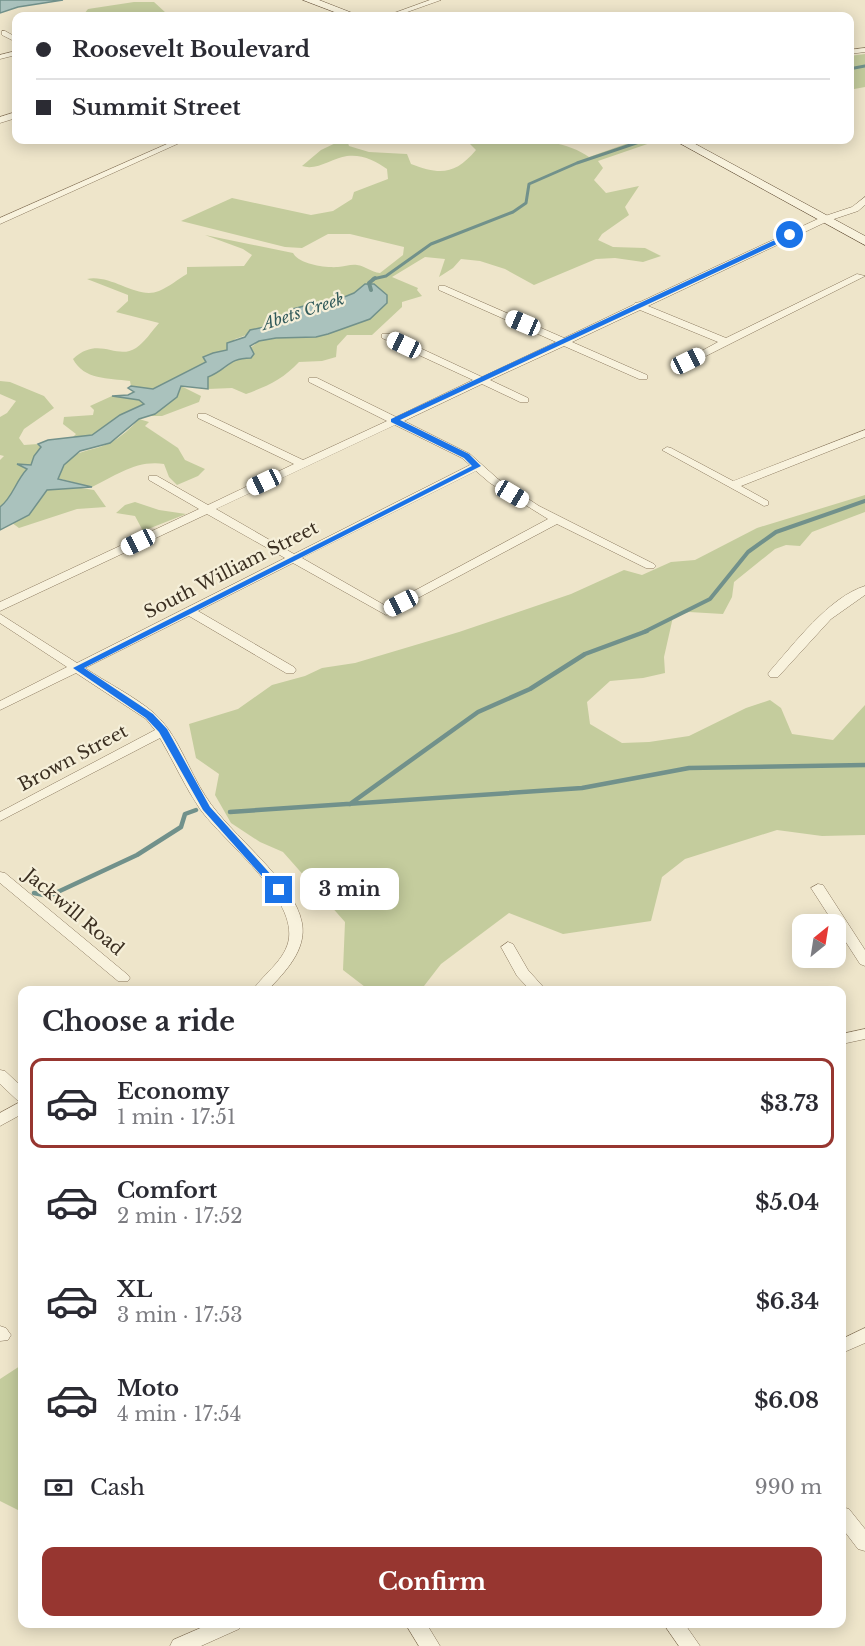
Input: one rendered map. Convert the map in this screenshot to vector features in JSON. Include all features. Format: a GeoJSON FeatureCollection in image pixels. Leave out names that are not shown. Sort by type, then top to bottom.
{"type":"FeatureCollection","features":[{"type":"Feature","properties":{"kind":"main road"},"geometry":{"type":"LineString","coordinates":[[308,0],[339,12]]}},
{"type":"Feature","properties":{"kind":"main road"},"geometry":{"type":"LineString","coordinates":[[687,144],[865,241]]}},
{"type":"Feature","properties":{"kind":"street"},"geometry":{"type":"LineString","coordinates":[[402,12],[437,0]]}},
{"type":"Feature","properties":{"kind":"street"},"geometry":{"type":"LineString","coordinates":[[5,33],[12,37]]}},
{"type":"Feature","properties":{"kind":"street"},"geometry":{"type":"LineString","coordinates":[[0,221],[173,144]]}},
{"type":"Feature","properties":{"kind":"street"},"geometry":{"type":"LineString","coordinates":[[0,607],[638,305],[825,219],[855,209],[865,200]]}},
{"type":"Feature","properties":{"kind":"street"},"geometry":{"type":"LineString","coordinates":[[688,361],[860,276]]}},
{"type":"Feature","properties":{"kind":"street"},"geometry":{"type":"LineString","coordinates":[[442,288],[643,377]]}},
{"type":"Feature","properties":{"kind":"street"},"geometry":{"type":"LineString","coordinates":[[638,305],[726,342]]}},
{"type":"Feature","properties":{"kind":"street"},"geometry":{"type":"LineString","coordinates":[[386,336],[524,400]]}},
{"type":"Feature","properties":{"kind":"street"},"geometry":{"type":"LineString","coordinates":[[313,380],[466,456],[512,494],[650,566]]}},
{"type":"Feature","properties":{"kind":"street"},"geometry":{"type":"LineString","coordinates":[[202,416],[302,464]]}},
{"type":"Feature","properties":{"kind":"street"},"geometry":{"type":"LineString","coordinates":[[733,485],[865,433]]}},
{"type":"Feature","properties":{"kind":"street"},"geometry":{"type":"LineString","coordinates":[[667,450],[764,503]]}},
{"type":"Feature","properties":{"kind":"street","name":"South William Street"},"geometry":{"type":"LineString","coordinates":[[0,706],[477,466]]}},
{"type":"Feature","properties":{"kind":"street"},"geometry":{"type":"LineString","coordinates":[[153,478],[386,611],[557,519]]}},
{"type":"Feature","properties":{"kind":"street"},"geometry":{"type":"LineString","coordinates":[[774,674],[826,616],[846,600],[865,590]]}},
{"type":"Feature","properties":{"kind":"street"},"geometry":{"type":"LineString","coordinates":[[190,611],[290,670]]}},
{"type":"Feature","properties":{"kind":"street"},"geometry":{"type":"LineString","coordinates":[[0,618],[150,716],[163,731],[206,808],[279,890],[295,924],[296,938],[289,953],[264,986]]}},
{"type":"Feature","properties":{"kind":"street","name":"Brown Street"},"geometry":{"type":"LineString","coordinates":[[0,817],[163,731]]}},
{"type":"Feature","properties":{"kind":"street","name":"Jackwill Road"},"geometry":{"type":"LineString","coordinates":[[0,876],[123,978]]}},
{"type":"Feature","properties":{"kind":"street"},"geometry":{"type":"LineString","coordinates":[[818,888],[865,961]]}},
{"type":"Feature","properties":{"kind":"street"},"geometry":{"type":"LineString","coordinates":[[508,947],[522,973],[535,986]]}},
{"type":"Feature","properties":{"kind":"street"},"geometry":{"type":"LineString","coordinates":[[846,1038],[865,1034]]}},
{"type":"Feature","properties":{"kind":"street"},"geometry":{"type":"LineString","coordinates":[[0,1075],[18,1092]]}},
{"type":"Feature","properties":{"kind":"street"},"geometry":{"type":"LineString","coordinates":[[0,1120],[18,1109]]}},
{"type":"Feature","properties":{"kind":"street"},"geometry":{"type":"LineString","coordinates":[[846,1344],[865,1335]]}},
{"type":"Feature","properties":{"kind":"street"},"geometry":{"type":"LineString","coordinates":[[846,1520],[865,1543]]}},
{"type":"Feature","properties":{"kind":"street"},"geometry":{"type":"LineString","coordinates":[[180,1646],[221,1628]]}},
{"type":"Feature","properties":{"kind":"street"},"geometry":{"type":"LineString","coordinates":[[418,1628],[430,1646]]}},
{"type":"Feature","properties":{"kind":"street"},"geometry":{"type":"LineString","coordinates":[[677,1628],[690,1646]]}},
{"type":"Feature","properties":{"kind":"green space"},"geometry":{"type":"Polygon","coordinates":[[[134,2],[154,2],[165,12],[86,12],[88,9],[134,2]]]}},
{"type":"Feature","properties":{"kind":"green space"},"geometry":{"type":"Polygon","coordinates":[[[865,54],[865,87],[854,89],[854,55],[865,54]]]}},
{"type":"Feature","properties":{"kind":"green space"},"geometry":{"type":"Polygon","coordinates":[[[334,144],[348,144],[369,152],[407,154],[411,164],[439,171],[454,168],[468,158],[476,150],[470,144],[557,144],[589,157],[626,144],[647,144],[598,161],[603,168],[594,180],[606,193],[639,186],[625,207],[629,215],[602,234],[598,240],[613,247],[645,248],[661,256],[643,262],[615,258],[596,259],[534,285],[505,269],[480,261],[461,259],[453,268],[439,277],[445,259],[425,257],[392,277],[418,288],[422,296],[402,302],[402,307],[372,335],[347,335],[337,346],[336,357],[322,361],[299,362],[275,381],[246,394],[232,388],[208,389],[208,377],[225,368],[259,341],[301,325],[298,313],[288,318],[293,320],[268,325],[235,339],[227,350],[204,357],[206,362],[153,389],[131,386],[130,381],[97,377],[83,371],[78,366],[73,359],[91,349],[121,352],[136,348],[159,323],[116,312],[128,301],[128,295],[87,279],[106,280],[133,290],[151,293],[163,289],[187,274],[187,267],[244,266],[252,255],[243,249],[205,235],[293,253],[301,260],[320,266],[357,265],[380,273],[403,255],[404,247],[350,234],[328,234],[302,248],[285,247],[181,221],[232,198],[311,215],[333,211],[352,199],[354,192],[388,179],[387,169],[358,156],[341,157],[319,166],[302,166],[321,150],[334,144]]]}},
{"type":"Feature","properties":{"kind":"green space"},"geometry":{"type":"Polygon","coordinates":[[[0,381],[10,382],[44,396],[54,408],[24,429],[19,438],[24,445],[38,444],[42,447],[34,456],[31,466],[19,465],[27,469],[8,499],[0,507],[0,460],[4,456],[0,455],[0,417],[7,413],[16,401],[0,394],[0,381]]]}},
{"type":"Feature","properties":{"kind":"green space"},"geometry":{"type":"Polygon","coordinates":[[[181,386],[201,396],[199,402],[162,416],[148,416],[156,414],[181,386]]]}},
{"type":"Feature","properties":{"kind":"green space"},"geometry":{"type":"Polygon","coordinates":[[[112,396],[145,403],[120,415],[92,435],[72,438],[76,434],[63,424],[64,417],[93,415],[94,410],[90,406],[112,396]]]}},
{"type":"Feature","properties":{"kind":"green space"},"geometry":{"type":"Polygon","coordinates":[[[139,419],[149,422],[145,426],[178,448],[185,460],[205,469],[198,476],[177,485],[169,477],[164,464],[154,463],[126,470],[92,487],[57,478],[74,456],[114,441],[139,419]]]}},
{"type":"Feature","properties":{"kind":"green space"},"geometry":{"type":"Polygon","coordinates":[[[81,488],[94,490],[106,507],[77,509],[19,528],[12,523],[29,515],[47,490],[81,488]]]}},
{"type":"Feature","properties":{"kind":"green space"},"geometry":{"type":"Polygon","coordinates":[[[865,495],[865,512],[812,532],[800,546],[786,545],[775,549],[734,582],[732,597],[723,614],[689,612],[673,617],[664,657],[665,673],[610,681],[587,702],[590,724],[622,743],[649,742],[689,736],[746,708],[770,700],[781,708],[792,734],[833,740],[865,705],[865,835],[822,836],[777,830],[685,859],[662,877],[651,921],[563,934],[509,913],[441,964],[424,986],[364,986],[343,970],[345,922],[283,852],[260,842],[231,823],[215,795],[219,774],[196,758],[189,724],[238,709],[272,685],[305,676],[322,668],[355,663],[459,632],[571,594],[624,570],[642,575],[671,562],[695,560],[757,528],[865,495]]]}},
{"type":"Feature","properties":{"kind":"green space"},"geometry":{"type":"Polygon","coordinates":[[[135,502],[159,510],[186,514],[143,531],[135,516],[116,513],[125,505],[135,502]]]}},
{"type":"Feature","properties":{"kind":"green space"},"geometry":{"type":"Polygon","coordinates":[[[18,1367],[18,1510],[0,1501],[0,1379],[18,1367]]]}},
{"type":"Feature","properties":{"kind":"water"},"geometry":{"type":"Polygon","coordinates":[[[0,0],[63,0],[18,7],[0,13],[0,0]]]}},
{"type":"Feature","properties":{"kind":"water"},"geometry":{"type":"Polygon","coordinates":[[[365,284],[374,284],[387,295],[387,303],[370,319],[316,337],[276,338],[259,341],[250,346],[254,354],[251,358],[237,360],[208,377],[208,389],[181,386],[177,397],[155,414],[139,419],[110,443],[80,451],[64,465],[58,479],[92,487],[47,490],[29,515],[0,530],[0,507],[8,499],[27,469],[17,464],[31,465],[41,447],[38,444],[48,440],[92,435],[120,415],[144,404],[139,400],[112,396],[128,395],[134,392],[128,388],[131,386],[153,389],[206,362],[203,357],[227,350],[227,343],[245,337],[250,330],[292,321],[287,318],[297,313],[293,309],[315,303],[337,303],[339,299],[354,293],[365,284]]]}},
{"type":"Feature","properties":{"kind":"waterway","name":"Abets Creek"},"geometry":{"type":"LineString","coordinates":[[854,68],[865,66]]}},
{"type":"Feature","properties":{"kind":"waterway","name":"Abets Creek"},"geometry":{"type":"LineString","coordinates":[[374,279],[386,276],[431,244],[513,212],[526,203],[529,184],[577,163],[633,144]]}},
{"type":"Feature","properties":{"kind":"waterway","name":"Abets Creek"},"geometry":{"type":"LineString","coordinates":[[371,290],[369,283],[374,279]]}},
{"type":"Feature","properties":{"kind":"waterway"},"geometry":{"type":"LineString","coordinates":[[644,632],[710,599],[748,552],[776,532],[865,501]]}},
{"type":"Feature","properties":{"kind":"waterway"},"geometry":{"type":"LineString","coordinates":[[350,804],[478,712],[530,689],[585,654],[647,631]]}},
{"type":"Feature","properties":{"kind":"waterway"},"geometry":{"type":"LineString","coordinates":[[350,804],[582,788],[689,768],[865,765]]}},
{"type":"Feature","properties":{"kind":"waterway"},"geometry":{"type":"LineString","coordinates":[[230,812],[350,804]]}},
{"type":"Feature","properties":{"kind":"waterway"},"geometry":{"type":"LineString","coordinates":[[34,893],[49,896],[137,855],[181,827],[185,814],[196,810]]}},
{"type":"Feature","properties":{"kind":"route"},"geometry":{"type":"LineString","coordinates":[[279,890],[206,808],[163,731],[150,716],[77,668],[477,466],[466,456],[394,420],[790,235]]}}]}
